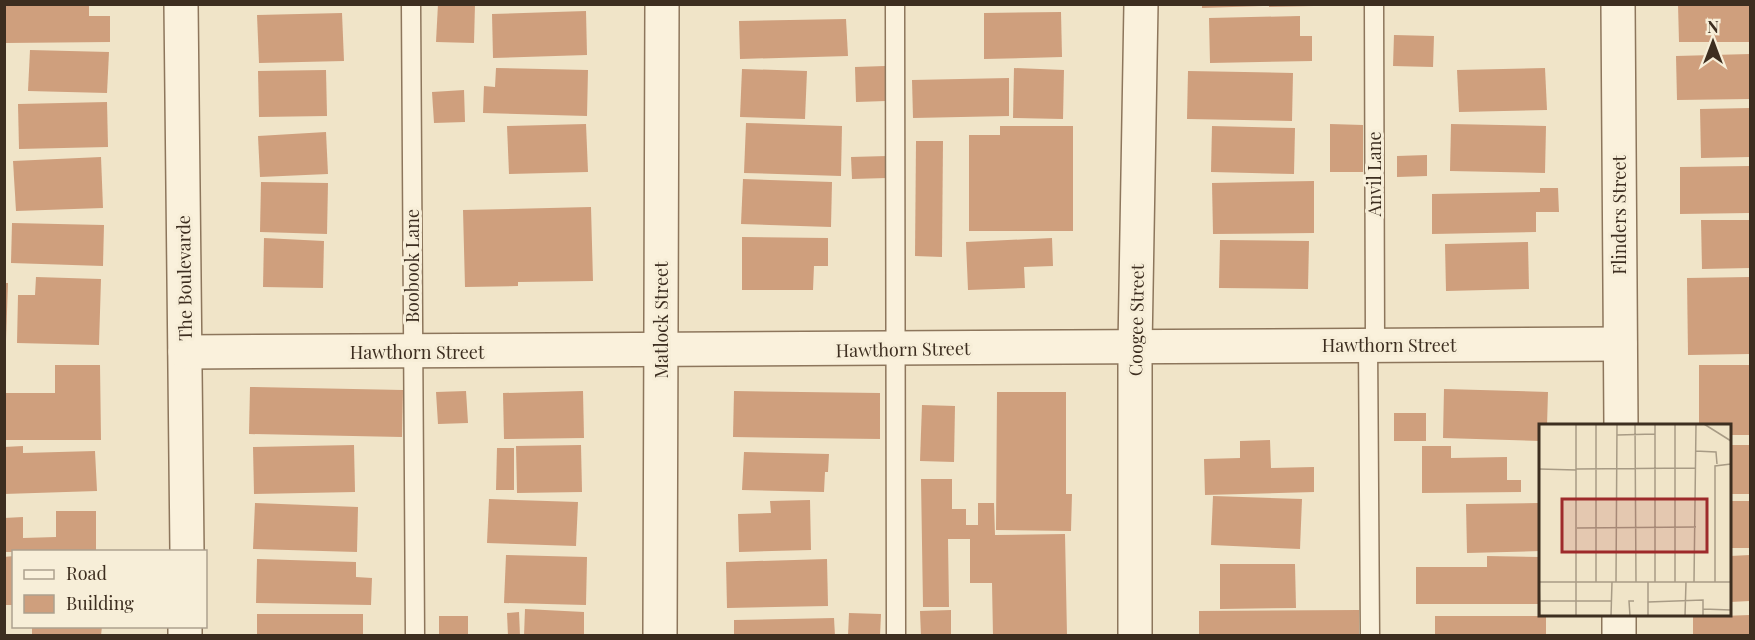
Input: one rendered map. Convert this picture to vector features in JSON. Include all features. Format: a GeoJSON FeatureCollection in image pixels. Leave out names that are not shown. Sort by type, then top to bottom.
{"type":"FeatureCollection","features":[{"type":"Feature","properties":{"kind":"street","name":"The Boulevarde"},"geometry":{"type":"LineString","coordinates":[[181,4],[187,550]]}},
{"type":"Feature","properties":{"kind":"street","name":"Matlock Street"},"geometry":{"type":"LineString","coordinates":[[660,636],[662,4]]}},
{"type":"Feature","properties":{"kind":"street","name":"Coogee Street"},"geometry":{"type":"LineString","coordinates":[[1135,636],[1135,346],[1142,4]]}},
{"type":"Feature","properties":{"kind":"street","name":"Flinders Street"},"geometry":{"type":"LineString","coordinates":[[1618,4],[1621,424]]}},
{"type":"Feature","properties":{"kind":"street","name":"Hawthorn Street"},"geometry":{"type":"LineString","coordinates":[[185,352],[412,353],[1371,344],[1620,345]]}},
{"type":"Feature","properties":{"kind":"street"},"geometry":{"type":"LineString","coordinates":[[1619,616],[1619,636]]}},
{"type":"Feature","properties":{"kind":"lane","name":"Boobook Lane"},"geometry":{"type":"LineString","coordinates":[[411,4],[415,636]]}},
{"type":"Feature","properties":{"kind":"lane"},"geometry":{"type":"LineString","coordinates":[[895,4],[896,636]]}},
{"type":"Feature","properties":{"kind":"lane","name":"Anvil Lane"},"geometry":{"type":"LineString","coordinates":[[1370,636],[1374,4]]}},
{"type":"Feature","properties":{"kind":"building"},"geometry":{"type":"Polygon","coordinates":[[[5,4],[89,4],[89,16],[110,16],[110,42],[5,43],[5,4]]]}},
{"type":"Feature","properties":{"kind":"building"},"geometry":{"type":"Polygon","coordinates":[[[438,4],[475,4],[474,43],[436,42],[438,4]]]}},
{"type":"Feature","properties":{"kind":"building"},"geometry":{"type":"Polygon","coordinates":[[[1202,4],[1263,4],[1263,6],[1202,8],[1202,4]]]}},
{"type":"Feature","properties":{"kind":"building"},"geometry":{"type":"Polygon","coordinates":[[[1269,4],[1314,4],[1314,6],[1269,7],[1269,4]]]}},
{"type":"Feature","properties":{"kind":"building"},"geometry":{"type":"Polygon","coordinates":[[[1678,4],[1750,4],[1750,42],[1679,42],[1678,4]]]}},
{"type":"Feature","properties":{"kind":"building"},"geometry":{"type":"Polygon","coordinates":[[[586,11],[587,55],[493,58],[492,14],[586,11]]]}},
{"type":"Feature","properties":{"kind":"building"},"geometry":{"type":"Polygon","coordinates":[[[1061,12],[1062,57],[984,59],[984,13],[1061,12]]]}},
{"type":"Feature","properties":{"kind":"building"},"geometry":{"type":"Polygon","coordinates":[[[342,13],[344,61],[259,63],[257,15],[342,13]]]}},
{"type":"Feature","properties":{"kind":"building"},"geometry":{"type":"Polygon","coordinates":[[[1300,16],[1300,36],[1312,36],[1312,61],[1210,63],[1209,18],[1300,16]]]}},
{"type":"Feature","properties":{"kind":"building"},"geometry":{"type":"Polygon","coordinates":[[[846,19],[848,56],[740,59],[739,21],[846,19]]]}},
{"type":"Feature","properties":{"kind":"building"},"geometry":{"type":"Polygon","coordinates":[[[1394,35],[1434,36],[1433,67],[1393,66],[1394,35]]]}},
{"type":"Feature","properties":{"kind":"building"},"geometry":{"type":"Polygon","coordinates":[[[30,50],[109,52],[107,93],[28,91],[30,50]]]}},
{"type":"Feature","properties":{"kind":"building"},"geometry":{"type":"Polygon","coordinates":[[[1750,54],[1750,99],[1677,100],[1676,56],[1750,54]]]}},
{"type":"Feature","properties":{"kind":"building"},"geometry":{"type":"Polygon","coordinates":[[[885,66],[886,101],[856,102],[855,67],[885,66]]]}},
{"type":"Feature","properties":{"kind":"building"},"geometry":{"type":"Polygon","coordinates":[[[496,68],[588,70],[587,116],[483,113],[484,86],[495,87],[496,68]]]}},
{"type":"Feature","properties":{"kind":"building"},"geometry":{"type":"Polygon","coordinates":[[[1014,68],[1064,70],[1063,119],[1013,118],[1014,68]]]}},
{"type":"Feature","properties":{"kind":"building"},"geometry":{"type":"Polygon","coordinates":[[[1545,68],[1547,110],[1459,112],[1457,70],[1545,68]]]}},
{"type":"Feature","properties":{"kind":"building"},"geometry":{"type":"Polygon","coordinates":[[[742,69],[807,71],[805,119],[740,117],[742,69]]]}},
{"type":"Feature","properties":{"kind":"building"},"geometry":{"type":"Polygon","coordinates":[[[326,70],[327,116],[259,117],[258,71],[326,70]]]}},
{"type":"Feature","properties":{"kind":"building"},"geometry":{"type":"Polygon","coordinates":[[[1188,71],[1293,73],[1292,121],[1187,119],[1188,71]]]}},
{"type":"Feature","properties":{"kind":"building"},"geometry":{"type":"Polygon","coordinates":[[[1009,78],[1009,116],[913,118],[912,80],[1009,78]]]}},
{"type":"Feature","properties":{"kind":"building"},"geometry":{"type":"Polygon","coordinates":[[[464,90],[465,122],[434,123],[432,92],[464,90]]]}},
{"type":"Feature","properties":{"kind":"building"},"geometry":{"type":"Polygon","coordinates":[[[107,102],[108,147],[19,149],[18,104],[107,102]]]}},
{"type":"Feature","properties":{"kind":"building"},"geometry":{"type":"Polygon","coordinates":[[[1750,108],[1750,157],[1701,158],[1700,109],[1750,108]]]}},
{"type":"Feature","properties":{"kind":"building"},"geometry":{"type":"Polygon","coordinates":[[[746,123],[842,126],[841,176],[744,173],[746,123]]]}},
{"type":"Feature","properties":{"kind":"building"},"geometry":{"type":"Polygon","coordinates":[[[586,124],[588,172],[509,174],[507,126],[586,124]]]}},
{"type":"Feature","properties":{"kind":"building"},"geometry":{"type":"Polygon","coordinates":[[[1330,124],[1363,125],[1363,172],[1330,172],[1330,124]]]}},
{"type":"Feature","properties":{"kind":"building"},"geometry":{"type":"Polygon","coordinates":[[[1451,124],[1546,126],[1545,173],[1450,171],[1451,124]]]}},
{"type":"Feature","properties":{"kind":"building"},"geometry":{"type":"Polygon","coordinates":[[[1000,126],[1073,126],[1073,231],[969,231],[969,135],[1000,135],[1000,126]]]}},
{"type":"Feature","properties":{"kind":"building"},"geometry":{"type":"Polygon","coordinates":[[[1212,126],[1295,128],[1294,174],[1211,172],[1212,126]]]}},
{"type":"Feature","properties":{"kind":"building"},"geometry":{"type":"Polygon","coordinates":[[[326,132],[328,174],[260,177],[258,136],[326,132]]]}},
{"type":"Feature","properties":{"kind":"building"},"geometry":{"type":"Polygon","coordinates":[[[916,141],[943,141],[942,257],[915,256],[916,141]]]}},
{"type":"Feature","properties":{"kind":"building"},"geometry":{"type":"Polygon","coordinates":[[[1427,155],[1427,176],[1397,177],[1397,156],[1427,155]]]}},
{"type":"Feature","properties":{"kind":"building"},"geometry":{"type":"Polygon","coordinates":[[[887,156],[887,178],[852,179],[851,157],[887,156]]]}},
{"type":"Feature","properties":{"kind":"building"},"geometry":{"type":"Polygon","coordinates":[[[101,157],[103,208],[16,211],[13,161],[101,157]]]}},
{"type":"Feature","properties":{"kind":"building"},"geometry":{"type":"Polygon","coordinates":[[[1750,166],[1750,213],[1680,214],[1680,167],[1750,166]]]}},
{"type":"Feature","properties":{"kind":"building"},"geometry":{"type":"Polygon","coordinates":[[[743,179],[832,182],[831,227],[741,224],[743,179]]]}},
{"type":"Feature","properties":{"kind":"building"},"geometry":{"type":"Polygon","coordinates":[[[1314,181],[1314,233],[1213,234],[1212,183],[1314,181]]]}},
{"type":"Feature","properties":{"kind":"building"},"geometry":{"type":"Polygon","coordinates":[[[261,182],[328,183],[327,234],[260,232],[261,182]]]}},
{"type":"Feature","properties":{"kind":"building"},"geometry":{"type":"Polygon","coordinates":[[[1540,188],[1558,188],[1559,212],[1536,212],[1536,232],[1432,234],[1432,194],[1540,192],[1540,188]]]}},
{"type":"Feature","properties":{"kind":"building"},"geometry":{"type":"Polygon","coordinates":[[[591,207],[593,281],[518,282],[518,286],[465,287],[463,210],[591,207]]]}},
{"type":"Feature","properties":{"kind":"building"},"geometry":{"type":"Polygon","coordinates":[[[1701,220],[1750,220],[1750,268],[1702,269],[1701,220]]]}},
{"type":"Feature","properties":{"kind":"building"},"geometry":{"type":"Polygon","coordinates":[[[12,223],[104,225],[103,266],[11,263],[12,223]]]}},
{"type":"Feature","properties":{"kind":"building"},"geometry":{"type":"Polygon","coordinates":[[[742,237],[828,238],[828,266],[814,266],[813,290],[742,290],[742,237]]]}},
{"type":"Feature","properties":{"kind":"building"},"geometry":{"type":"Polygon","coordinates":[[[264,238],[324,241],[323,288],[263,287],[264,238]]]}},
{"type":"Feature","properties":{"kind":"building"},"geometry":{"type":"Polygon","coordinates":[[[1052,238],[1053,266],[1024,267],[1025,288],[968,290],[966,242],[1052,238]]]}},
{"type":"Feature","properties":{"kind":"building"},"geometry":{"type":"Polygon","coordinates":[[[1220,240],[1309,241],[1308,289],[1219,288],[1220,240]]]}},
{"type":"Feature","properties":{"kind":"building"},"geometry":{"type":"Polygon","coordinates":[[[1528,242],[1529,289],[1446,291],[1445,244],[1528,242]]]}},
{"type":"Feature","properties":{"kind":"building"},"geometry":{"type":"Polygon","coordinates":[[[36,277],[101,279],[99,345],[17,343],[18,295],[35,295],[36,277]]]}},
{"type":"Feature","properties":{"kind":"building"},"geometry":{"type":"Polygon","coordinates":[[[1750,277],[1750,354],[1688,355],[1687,278],[1750,277]]]}},
{"type":"Feature","properties":{"kind":"building"},"geometry":{"type":"Polygon","coordinates":[[[4,283],[8,283],[6,340],[4,340],[4,283]]]}},
{"type":"Feature","properties":{"kind":"building"},"geometry":{"type":"Polygon","coordinates":[[[55,365],[100,365],[101,440],[4,440],[4,393],[55,393],[55,365]]]}},
{"type":"Feature","properties":{"kind":"building"},"geometry":{"type":"Polygon","coordinates":[[[1699,365],[1750,365],[1750,435],[1731,435],[1731,424],[1699,424],[1699,365]]]}},
{"type":"Feature","properties":{"kind":"building"},"geometry":{"type":"Polygon","coordinates":[[[250,387],[403,390],[402,437],[249,434],[250,387]]]}},
{"type":"Feature","properties":{"kind":"building"},"geometry":{"type":"Polygon","coordinates":[[[1444,389],[1548,392],[1547,424],[1539,424],[1539,441],[1443,438],[1444,389]]]}},
{"type":"Feature","properties":{"kind":"building"},"geometry":{"type":"Polygon","coordinates":[[[466,391],[468,423],[438,424],[436,392],[466,391]]]}},
{"type":"Feature","properties":{"kind":"building"},"geometry":{"type":"Polygon","coordinates":[[[583,391],[584,438],[504,439],[503,393],[583,391]]]}},
{"type":"Feature","properties":{"kind":"building"},"geometry":{"type":"Polygon","coordinates":[[[734,391],[880,393],[880,439],[733,437],[734,391]]]}},
{"type":"Feature","properties":{"kind":"building"},"geometry":{"type":"Polygon","coordinates":[[[997,392],[1066,392],[1066,494],[1072,494],[1071,531],[996,530],[997,392]]]}},
{"type":"Feature","properties":{"kind":"building"},"geometry":{"type":"Polygon","coordinates":[[[922,405],[955,406],[954,462],[920,461],[922,405]]]}},
{"type":"Feature","properties":{"kind":"building"},"geometry":{"type":"Polygon","coordinates":[[[1394,413],[1426,413],[1426,441],[1394,441],[1394,413]]]}},
{"type":"Feature","properties":{"kind":"building"},"geometry":{"type":"Polygon","coordinates":[[[1270,440],[1271,468],[1314,467],[1314,492],[1205,495],[1204,459],[1240,458],[1240,441],[1270,440]]]}},
{"type":"Feature","properties":{"kind":"building"},"geometry":{"type":"Polygon","coordinates":[[[354,445],[355,492],[254,494],[253,447],[354,445]]]}},
{"type":"Feature","properties":{"kind":"building"},"geometry":{"type":"Polygon","coordinates":[[[581,445],[582,492],[517,493],[516,446],[581,445]]]}},
{"type":"Feature","properties":{"kind":"building"},"geometry":{"type":"Polygon","coordinates":[[[1731,445],[1750,445],[1750,494],[1731,494],[1731,445]]]}},
{"type":"Feature","properties":{"kind":"building"},"geometry":{"type":"Polygon","coordinates":[[[23,446],[23,453],[95,451],[97,491],[4,494],[4,447],[23,446]]]}},
{"type":"Feature","properties":{"kind":"building"},"geometry":{"type":"Polygon","coordinates":[[[1422,446],[1451,446],[1451,458],[1507,457],[1507,480],[1521,480],[1521,492],[1422,493],[1422,446]]]}},
{"type":"Feature","properties":{"kind":"building"},"geometry":{"type":"Polygon","coordinates":[[[497,448],[514,448],[514,490],[496,490],[497,448]]]}},
{"type":"Feature","properties":{"kind":"building"},"geometry":{"type":"Polygon","coordinates":[[[744,452],[829,454],[824,492],[742,490],[744,452]]]}},
{"type":"Feature","properties":{"kind":"building"},"geometry":{"type":"Polygon","coordinates":[[[921,479],[952,479],[952,509],[966,509],[966,525],[978,525],[978,503],[994,503],[995,535],[1065,534],[1067,636],[993,636],[992,583],[970,583],[970,539],[948,539],[949,607],[923,607],[921,479]]]}},
{"type":"Feature","properties":{"kind":"building"},"geometry":{"type":"Polygon","coordinates":[[[1213,496],[1302,499],[1300,549],[1211,545],[1213,496]]]}},
{"type":"Feature","properties":{"kind":"building"},"geometry":{"type":"Polygon","coordinates":[[[489,499],[578,502],[576,546],[487,543],[489,499]]]}},
{"type":"Feature","properties":{"kind":"building"},"geometry":{"type":"Polygon","coordinates":[[[810,500],[811,550],[739,552],[738,514],[771,513],[770,501],[810,500]]]}},
{"type":"Feature","properties":{"kind":"building"},"geometry":{"type":"Polygon","coordinates":[[[1731,501],[1750,501],[1750,548],[1731,548],[1731,501]]]}},
{"type":"Feature","properties":{"kind":"building"},"geometry":{"type":"Polygon","coordinates":[[[255,503],[358,507],[357,552],[253,549],[255,503]]]}},
{"type":"Feature","properties":{"kind":"building"},"geometry":{"type":"Polygon","coordinates":[[[1539,503],[1539,551],[1467,553],[1466,504],[1539,503]]]}},
{"type":"Feature","properties":{"kind":"building"},"geometry":{"type":"Polygon","coordinates":[[[56,511],[96,511],[96,550],[12,550],[12,552],[4,552],[4,518],[23,517],[23,538],[56,537],[56,511]]]}},
{"type":"Feature","properties":{"kind":"building"},"geometry":{"type":"Polygon","coordinates":[[[506,555],[587,557],[586,605],[504,603],[506,555]]]}},
{"type":"Feature","properties":{"kind":"building"},"geometry":{"type":"Polygon","coordinates":[[[1750,555],[1750,601],[1731,602],[1731,556],[1750,555]]]}},
{"type":"Feature","properties":{"kind":"building"},"geometry":{"type":"Polygon","coordinates":[[[12,556],[12,605],[4,605],[4,557],[12,556]]]}},
{"type":"Feature","properties":{"kind":"building"},"geometry":{"type":"Polygon","coordinates":[[[1487,556],[1539,557],[1539,604],[1416,604],[1416,567],[1487,567],[1487,556]]]}},
{"type":"Feature","properties":{"kind":"building"},"geometry":{"type":"Polygon","coordinates":[[[257,559],[356,562],[356,577],[372,578],[371,605],[256,603],[257,559]]]}},
{"type":"Feature","properties":{"kind":"building"},"geometry":{"type":"Polygon","coordinates":[[[827,559],[828,606],[727,608],[726,562],[827,559]]]}},
{"type":"Feature","properties":{"kind":"building"},"geometry":{"type":"Polygon","coordinates":[[[1220,564],[1295,564],[1296,608],[1220,609],[1220,564]]]}},
{"type":"Feature","properties":{"kind":"building"},"geometry":{"type":"Polygon","coordinates":[[[525,609],[584,612],[584,636],[524,636],[525,609]]]}},
{"type":"Feature","properties":{"kind":"building"},"geometry":{"type":"Polygon","coordinates":[[[951,610],[951,636],[921,636],[920,611],[951,610]]]}},
{"type":"Feature","properties":{"kind":"building"},"geometry":{"type":"Polygon","coordinates":[[[1359,610],[1359,636],[1199,636],[1199,611],[1359,610]]]}},
{"type":"Feature","properties":{"kind":"building"},"geometry":{"type":"Polygon","coordinates":[[[519,612],[520,636],[508,636],[507,613],[519,612]]]}},
{"type":"Feature","properties":{"kind":"building"},"geometry":{"type":"Polygon","coordinates":[[[849,613],[881,614],[880,636],[848,636],[849,613]]]}},
{"type":"Feature","properties":{"kind":"building"},"geometry":{"type":"Polygon","coordinates":[[[257,614],[363,614],[363,636],[257,636],[257,614]]]}},
{"type":"Feature","properties":{"kind":"building"},"geometry":{"type":"Polygon","coordinates":[[[1750,615],[1750,636],[1693,636],[1693,617],[1750,615]]]}},
{"type":"Feature","properties":{"kind":"building"},"geometry":{"type":"Polygon","coordinates":[[[439,616],[468,616],[468,636],[439,636],[439,616]]]}},
{"type":"Feature","properties":{"kind":"building"},"geometry":{"type":"Polygon","coordinates":[[[1435,616],[1546,616],[1546,636],[1435,636],[1435,616]]]}},
{"type":"Feature","properties":{"kind":"building"},"geometry":{"type":"Polygon","coordinates":[[[834,618],[835,636],[734,636],[734,620],[834,618]]]}},
{"type":"Feature","properties":{"kind":"building"},"geometry":{"type":"Polygon","coordinates":[[[32,628],[102,628],[101,636],[32,636],[32,628]]]}}]}
